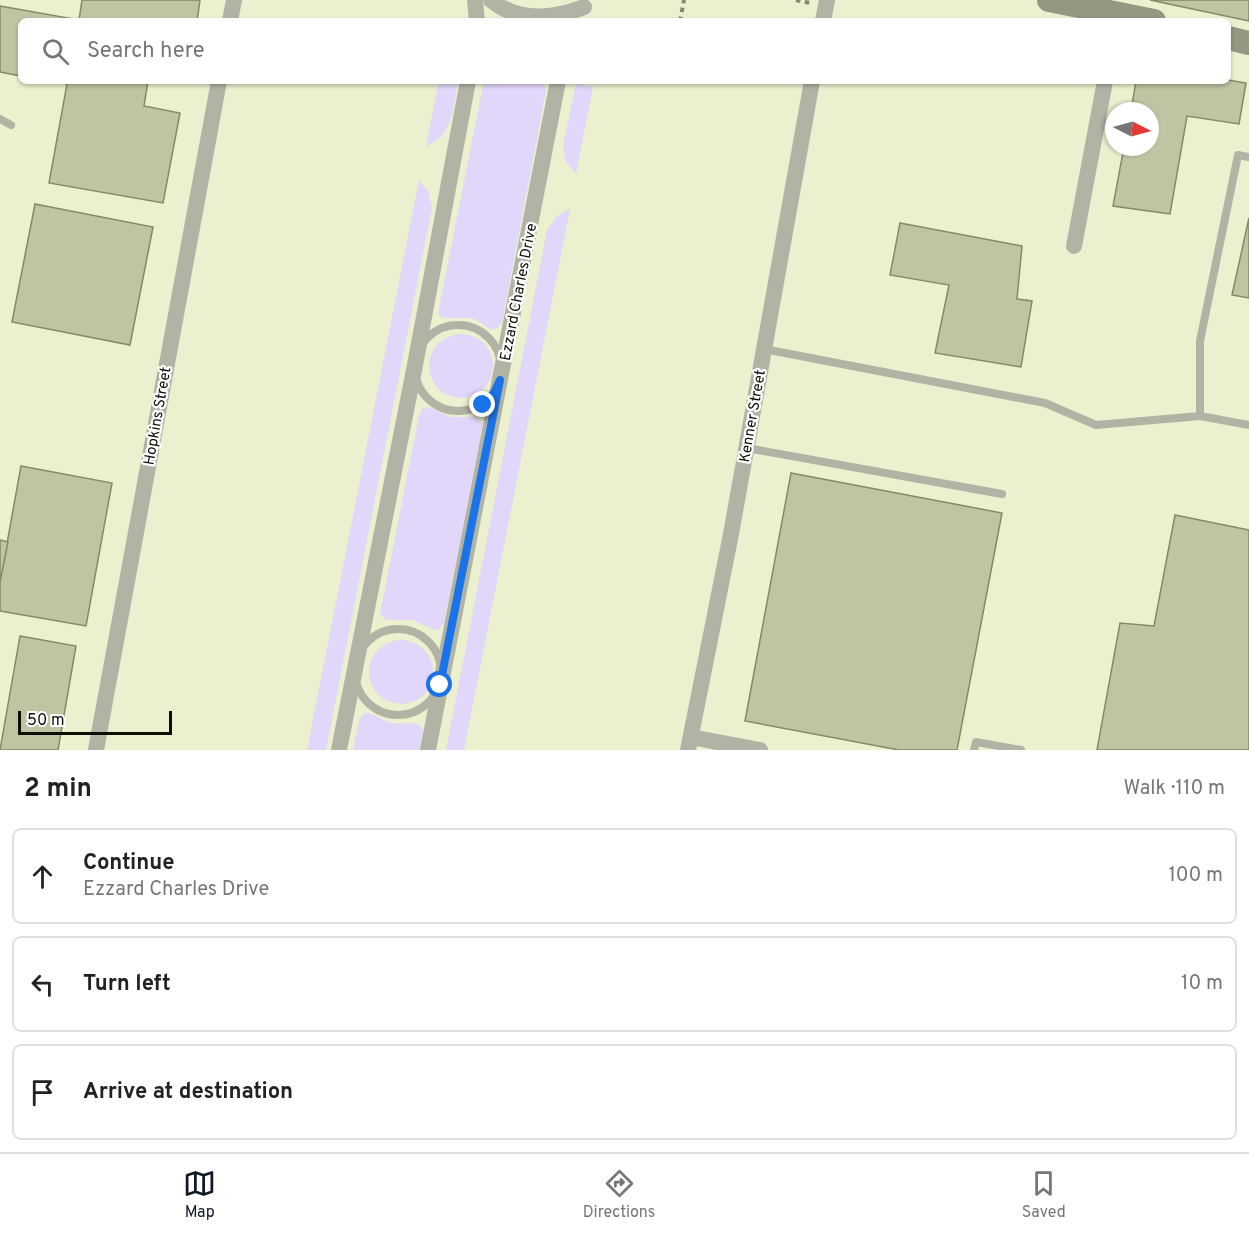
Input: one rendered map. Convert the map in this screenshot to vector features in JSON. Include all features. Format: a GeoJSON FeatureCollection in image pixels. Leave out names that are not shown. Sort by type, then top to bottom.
{"type":"FeatureCollection","features":[{"type":"Feature","properties":{"kind":"main road"},"geometry":{"type":"LineString","coordinates":[[1049,0],[1140,18]]}},
{"type":"Feature","properties":{"kind":"main road"},"geometry":{"type":"LineString","coordinates":[[1231,39],[1249,43]]}},
{"type":"Feature","properties":{"kind":"street"},"geometry":{"type":"LineString","coordinates":[[231,18],[234,0]]}},
{"type":"Feature","properties":{"kind":"street"},"geometry":{"type":"LineString","coordinates":[[475,0],[477,18]]}},
{"type":"Feature","properties":{"kind":"street"},"geometry":{"type":"LineString","coordinates":[[491,0],[514,12],[531,17],[549,18],[583,9]]}},
{"type":"Feature","properties":{"kind":"street"},"geometry":{"type":"LineString","coordinates":[[824,18],[827,0]]}},
{"type":"Feature","properties":{"kind":"street","name":"Hopkins Street"},"geometry":{"type":"LineString","coordinates":[[96,750],[218,84]]}},
{"type":"Feature","properties":{"kind":"street"},"geometry":{"type":"LineString","coordinates":[[339,750],[467,84]]}},
{"type":"Feature","properties":{"kind":"street","name":"Ezzard Charles Drive"},"geometry":{"type":"LineString","coordinates":[[428,750],[557,84]]}},
{"type":"Feature","properties":{"kind":"street","name":"Kenner Street"},"geometry":{"type":"LineString","coordinates":[[690,744],[747,448],[811,84]]}},
{"type":"Feature","properties":{"kind":"street"},"geometry":{"type":"LineString","coordinates":[[1074,246],[1104,84]]}},
{"type":"Feature","properties":{"kind":"street"},"geometry":{"type":"LineString","coordinates":[[690,744],[760,750]]}},
{"type":"Feature","properties":{"kind":"lane"},"geometry":{"type":"LineString","coordinates":[[0,119],[11,124]]}},
{"type":"Feature","properties":{"kind":"lane"},"geometry":{"type":"LineString","coordinates":[[1200,416],[1200,341],[1239,155],[1249,157]]}},
{"type":"Feature","properties":{"kind":"lane"},"geometry":{"type":"LineString","coordinates":[[468,325],[483,332],[493,341],[502,365],[500,380],[493,395],[483,405],[456,412],[444,409],[426,396],[416,380],[415,365],[418,351],[425,340],[445,326],[468,325]]}},
{"type":"Feature","properties":{"kind":"lane"},"geometry":{"type":"LineString","coordinates":[[764,350],[1046,403],[1096,425],[1200,416],[1249,425]]}},
{"type":"Feature","properties":{"kind":"lane"},"geometry":{"type":"LineString","coordinates":[[747,448],[1002,494]]}},
{"type":"Feature","properties":{"kind":"lane"},"geometry":{"type":"LineString","coordinates":[[392,629],[405,629],[421,635],[432,644],[440,663],[441,682],[431,701],[420,710],[407,715],[393,716],[369,705],[356,683],[355,668],[363,646],[372,637],[392,629]]}},
{"type":"Feature","properties":{"kind":"lane"},"geometry":{"type":"LineString","coordinates":[[974,750],[975,742],[1021,750]]}},
{"type":"Feature","properties":{"kind":"path"},"geometry":{"type":"LineString","coordinates":[[681,18],[684,0]]}},
{"type":"Feature","properties":{"kind":"shaded area"},"geometry":{"type":"Polygon","coordinates":[[[438,84],[457,84],[451,119],[447,128],[435,142],[426,146],[438,84]]]}},
{"type":"Feature","properties":{"kind":"shaded area"},"geometry":{"type":"Polygon","coordinates":[[[483,84],[544,84],[546,91],[502,322],[493,329],[474,319],[445,318],[438,313],[483,84]]]}},
{"type":"Feature","properties":{"kind":"shaded area"},"geometry":{"type":"Polygon","coordinates":[[[576,84],[593,87],[576,174],[566,162],[563,146],[576,84]]]}},
{"type":"Feature","properties":{"kind":"shaded area"},"geometry":{"type":"Polygon","coordinates":[[[419,180],[428,191],[432,208],[326,750],[307,750],[419,180]]]}},
{"type":"Feature","properties":{"kind":"shaded area"},"geometry":{"type":"Polygon","coordinates":[[[570,209],[464,750],[446,750],[547,230],[557,216],[570,209]]]}},
{"type":"Feature","properties":{"kind":"shaded area"},"geometry":{"type":"Polygon","coordinates":[[[455,334],[467,334],[484,343],[491,354],[493,366],[491,378],[484,389],[467,398],[455,398],[443,393],[434,384],[429,372],[429,360],[434,348],[443,339],[455,334]]]}},
{"type":"Feature","properties":{"kind":"shaded area"},"geometry":{"type":"Polygon","coordinates":[[[428,407],[451,417],[476,417],[483,424],[444,623],[435,630],[412,620],[387,620],[380,614],[419,415],[423,408],[428,407]]]}},
{"type":"Feature","properties":{"kind":"shaded area"},"geometry":{"type":"Polygon","coordinates":[[[395,640],[407,640],[424,649],[431,660],[433,672],[431,684],[424,695],[407,704],[395,704],[383,699],[374,690],[369,678],[369,666],[374,654],[383,645],[395,640]]]}},
{"type":"Feature","properties":{"kind":"shaded area"},"geometry":{"type":"Polygon","coordinates":[[[364,713],[391,723],[417,724],[423,729],[420,750],[353,750],[359,720],[364,713]]]}},
{"type":"Feature","properties":{"kind":"building"},"geometry":{"type":"Polygon","coordinates":[[[82,0],[200,0],[197,18],[79,18],[82,0]]]}},
{"type":"Feature","properties":{"kind":"building"},"geometry":{"type":"Polygon","coordinates":[[[1150,0],[1249,0],[1249,21],[1150,0]]]}},
{"type":"Feature","properties":{"kind":"building"},"geometry":{"type":"Polygon","coordinates":[[[0,6],[68,18],[18,18],[18,75],[0,72],[0,6]]]}},
{"type":"Feature","properties":{"kind":"building"},"geometry":{"type":"Polygon","coordinates":[[[1231,80],[1246,83],[1239,124],[1187,116],[1170,214],[1113,206],[1122,156],[1159,156],[1159,102],[1132,102],[1136,84],[1231,84],[1231,80]]]}},
{"type":"Feature","properties":{"kind":"building"},"geometry":{"type":"Polygon","coordinates":[[[67,84],[148,84],[144,106],[180,113],[163,203],[49,183],[67,84]]]}},
{"type":"Feature","properties":{"kind":"building"},"geometry":{"type":"Polygon","coordinates":[[[35,204],[153,227],[130,345],[12,322],[35,204]]]}},
{"type":"Feature","properties":{"kind":"building"},"geometry":{"type":"Polygon","coordinates":[[[1249,218],[1249,298],[1232,295],[1249,218]]]}},
{"type":"Feature","properties":{"kind":"building"},"geometry":{"type":"Polygon","coordinates":[[[900,223],[1022,246],[1017,299],[1032,301],[1021,367],[935,353],[949,285],[890,275],[900,223]]]}},
{"type":"Feature","properties":{"kind":"building"},"geometry":{"type":"Polygon","coordinates":[[[21,466],[112,483],[86,626],[0,611],[0,582],[21,466]]]}},
{"type":"Feature","properties":{"kind":"building"},"geometry":{"type":"Polygon","coordinates":[[[791,473],[1002,513],[957,750],[899,750],[745,721],[791,473]]]}},
{"type":"Feature","properties":{"kind":"building"},"geometry":{"type":"Polygon","coordinates":[[[1175,515],[1249,530],[1249,750],[1097,750],[1120,623],[1154,626],[1175,515]]]}},
{"type":"Feature","properties":{"kind":"building"},"geometry":{"type":"Polygon","coordinates":[[[0,540],[8,542],[0,582],[0,540]]]}},
{"type":"Feature","properties":{"kind":"building"},"geometry":{"type":"Polygon","coordinates":[[[20,636],[76,646],[58,750],[0,750],[20,636]]]}},
{"type":"Feature","properties":{"kind":"route"},"geometry":{"type":"LineString","coordinates":[[440,685],[500,380],[493,395],[483,405]]}}]}
